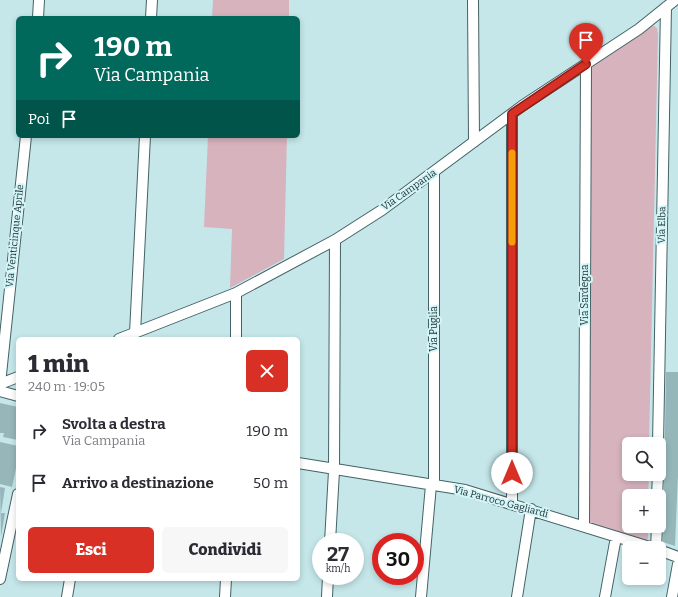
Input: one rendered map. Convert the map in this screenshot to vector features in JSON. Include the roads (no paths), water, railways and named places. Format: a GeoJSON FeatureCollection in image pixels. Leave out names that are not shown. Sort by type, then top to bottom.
{"type":"FeatureCollection","features":[{"type":"Feature","properties":{"kind":"street"},"geometry":{"type":"LineString","coordinates":[[38,16],[39,0]]}},
{"type":"Feature","properties":{"kind":"street"},"geometry":{"type":"LineString","coordinates":[[151,16],[152,0]]}},
{"type":"Feature","properties":{"kind":"street"},"geometry":{"type":"LineString","coordinates":[[473,0],[474,142]]}},
{"type":"Feature","properties":{"kind":"street","name":"Via Campania"},"geometry":{"type":"LineString","coordinates":[[124,337],[236,293],[335,240],[382,210],[434,173],[512,114],[639,29],[675,0]]}},
{"type":"Feature","properties":{"kind":"street","name":"Via Elba"},"geometry":{"type":"LineString","coordinates":[[658,437],[666,7]]}},
{"type":"Feature","properties":{"kind":"street","name":"Via Sardegna"},"geometry":{"type":"LineString","coordinates":[[584,526],[586,64]]}},
{"type":"Feature","properties":{"kind":"street"},"geometry":{"type":"LineString","coordinates":[[512,114],[512,504]]}},
{"type":"Feature","properties":{"kind":"street","name":"Via Venticinque Aprile"},"geometry":{"type":"LineString","coordinates":[[0,384],[26,138]]}},
{"type":"Feature","properties":{"kind":"street"},"geometry":{"type":"LineString","coordinates":[[135,333],[145,138]]}},
{"type":"Feature","properties":{"kind":"street","name":"Via Puglia"},"geometry":{"type":"LineString","coordinates":[[421,597],[432,485],[434,173]]}},
{"type":"Feature","properties":{"kind":"street"},"geometry":{"type":"LineString","coordinates":[[331,533],[334,471],[335,240]]}},
{"type":"Feature","properties":{"kind":"street"},"geometry":{"type":"LineString","coordinates":[[236,293],[236,337]]}},
{"type":"Feature","properties":{"kind":"street"},"geometry":{"type":"LineString","coordinates":[[0,384],[16,378]]}},
{"type":"Feature","properties":{"kind":"street"},"geometry":{"type":"LineString","coordinates":[[0,391],[16,395]]}},
{"type":"Feature","properties":{"kind":"street","name":"Via Parroco Gagliardi"},"geometry":{"type":"LineString","coordinates":[[300,463],[334,471],[465,490],[531,509],[629,541]]}},
{"type":"Feature","properties":{"kind":"street"},"geometry":{"type":"LineString","coordinates":[[0,579],[16,503]]}},
{"type":"Feature","properties":{"kind":"street"},"geometry":{"type":"LineString","coordinates":[[517,597],[531,509]]}},
{"type":"Feature","properties":{"kind":"street"},"geometry":{"type":"LineString","coordinates":[[605,597],[616,537]]}},
{"type":"Feature","properties":{"kind":"street"},"geometry":{"type":"LineString","coordinates":[[666,553],[678,557]]}},
{"type":"Feature","properties":{"kind":"street"},"geometry":{"type":"LineString","coordinates":[[672,597],[678,564]]}},
{"type":"Feature","properties":{"kind":"street"},"geometry":{"type":"LineString","coordinates":[[67,597],[70,581]]}},
{"type":"Feature","properties":{"kind":"street"},"geometry":{"type":"LineString","coordinates":[[225,597],[226,581]]}},
{"type":"Feature","properties":{"kind":"street"},"geometry":{"type":"LineString","coordinates":[[327,597],[328,585]]}}]}
